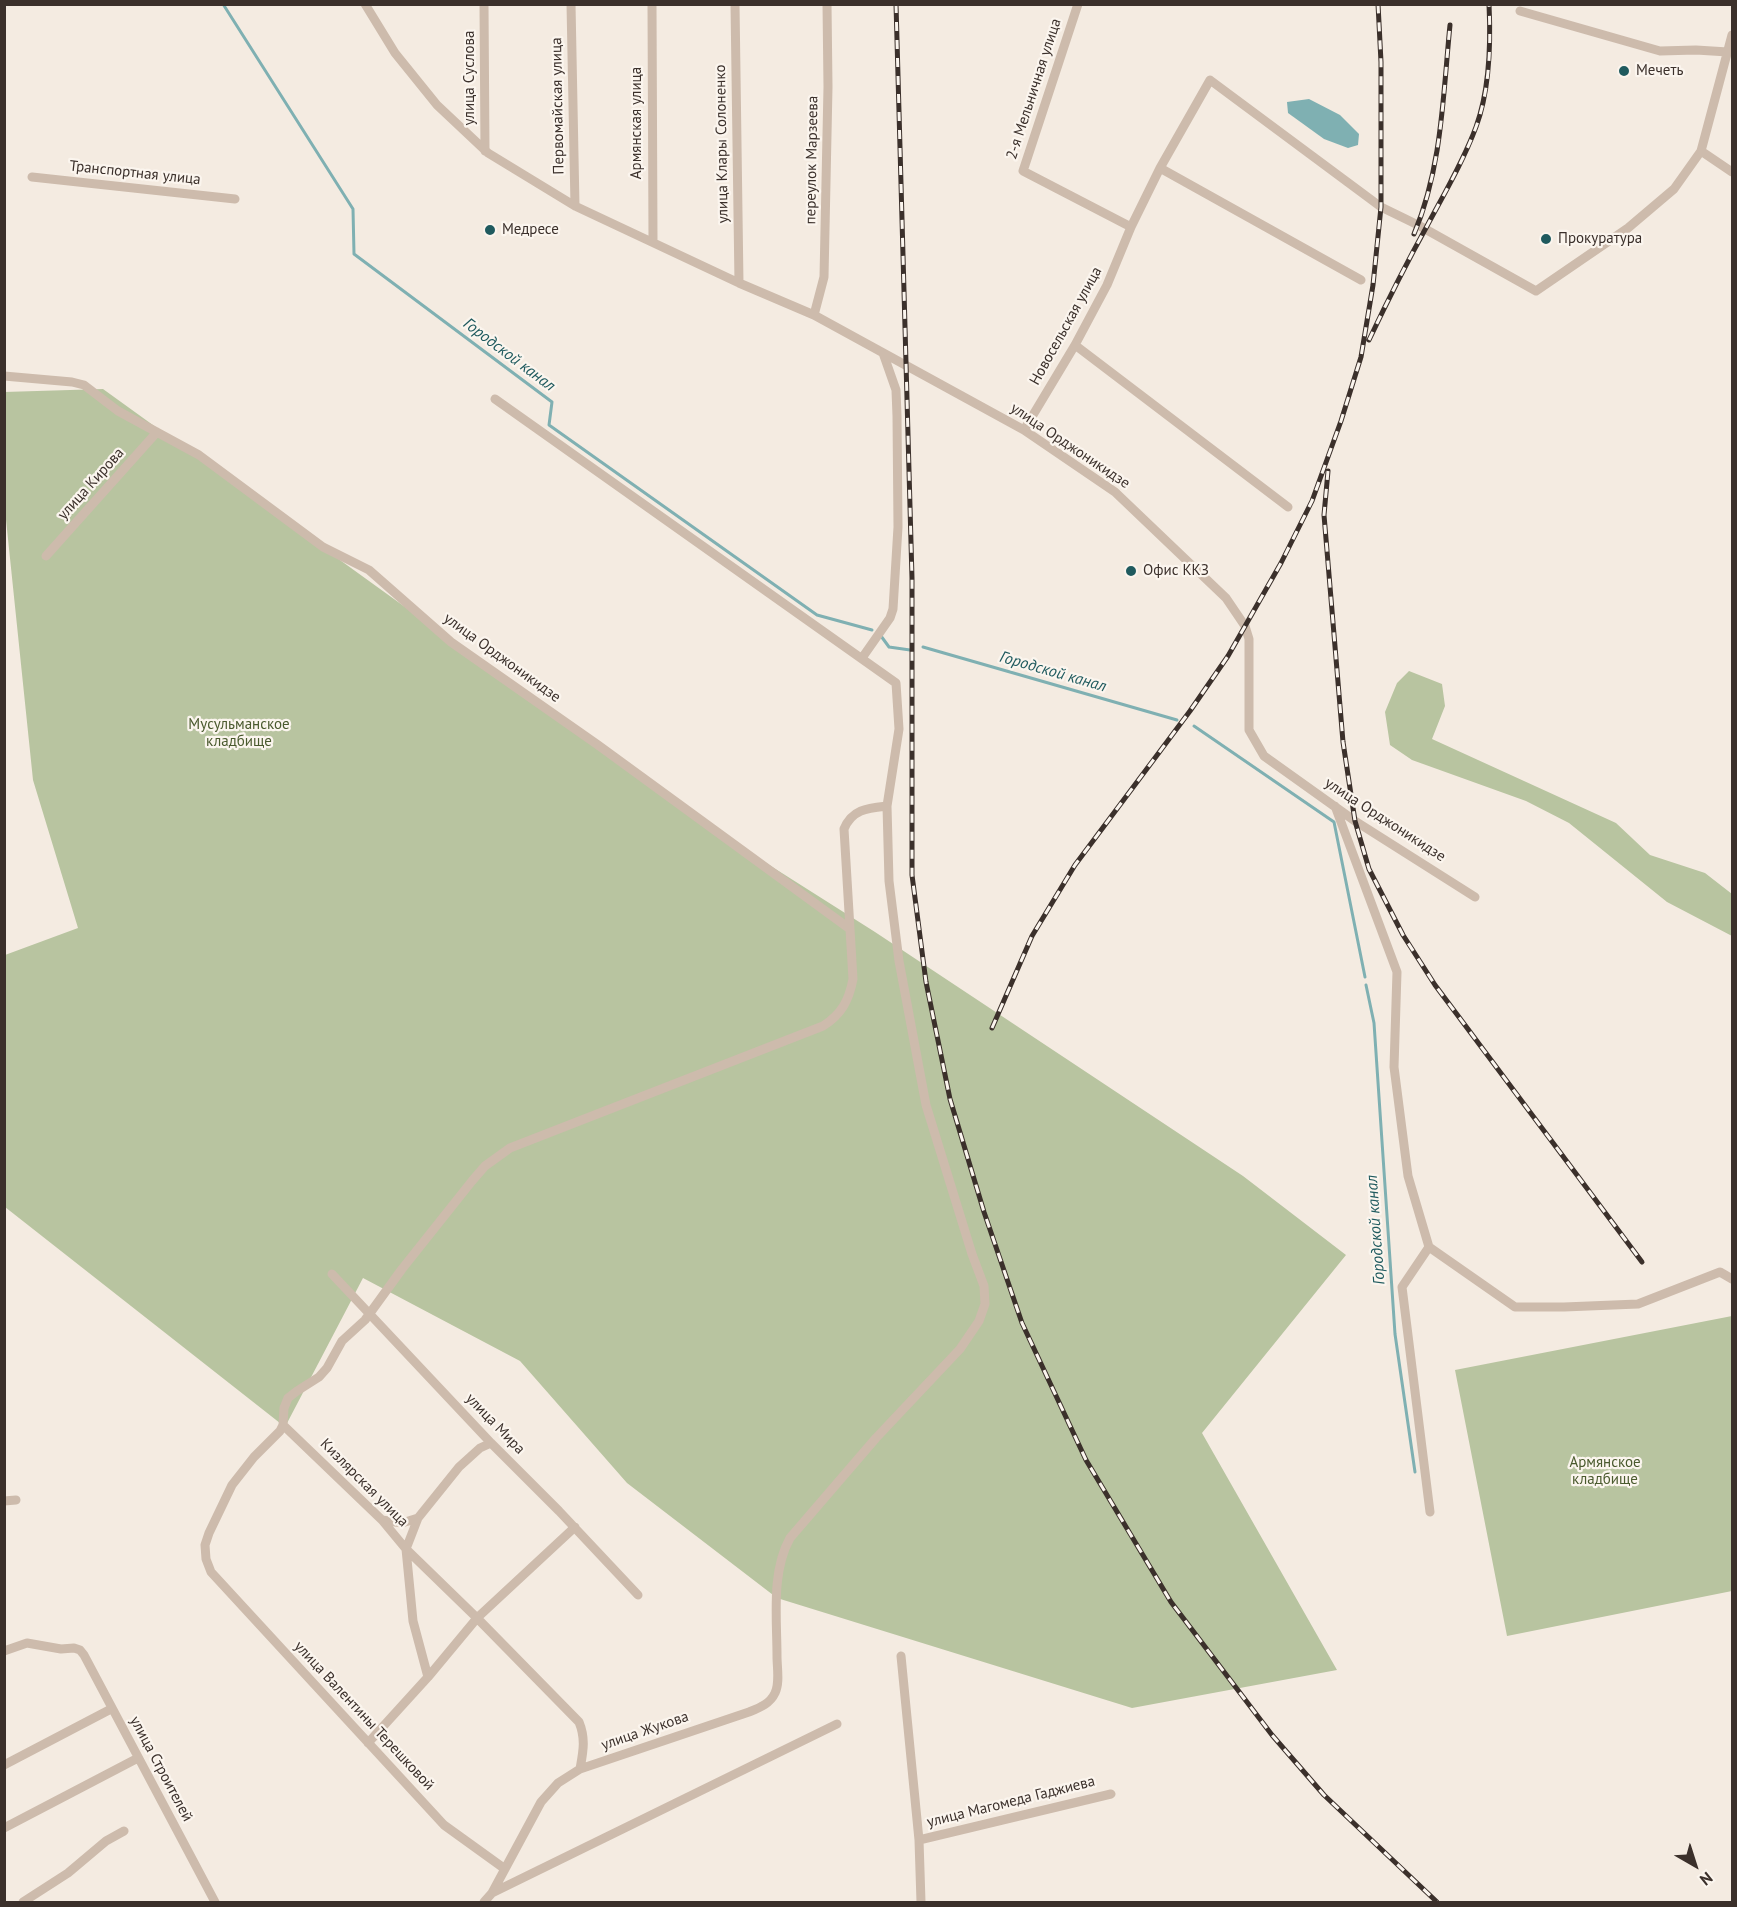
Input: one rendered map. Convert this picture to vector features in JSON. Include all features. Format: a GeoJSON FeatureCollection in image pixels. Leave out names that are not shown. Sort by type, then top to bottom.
{"type":"FeatureCollection","features":[{"type":"Feature","properties":{"kind":"street","name":"улица Орджоникидзе"},"geometry":{"type":"LineString","coordinates":[[365,4],[395,53],[437,105],[485,150],[575,206],[739,283],[814,315],[1024,430],[1115,492],[1226,598],[1245,626],[1249,639],[1249,730],[1264,756],[1335,806],[1475,897]]}},
{"type":"Feature","properties":{"kind":"street","name":"улица Суслова"},"geometry":{"type":"LineString","coordinates":[[484,4],[485,150]]}},
{"type":"Feature","properties":{"kind":"street","name":"Первомайская улица"},"geometry":{"type":"LineString","coordinates":[[571,4],[575,206]]}},
{"type":"Feature","properties":{"kind":"street","name":"Армянская улица"},"geometry":{"type":"LineString","coordinates":[[652,4],[653,241]]}},
{"type":"Feature","properties":{"kind":"street","name":"улица Клары Солоненко"},"geometry":{"type":"LineString","coordinates":[[735,4],[739,283]]}},
{"type":"Feature","properties":{"kind":"street","name":"переулок Марзеева"},"geometry":{"type":"LineString","coordinates":[[814,315],[824,277],[826,233],[827,4]]}},
{"type":"Feature","properties":{"kind":"street","name":"2-я Мельничная улица"},"geometry":{"type":"LineString","coordinates":[[1078,4],[1023,171],[1131,227]]}},
{"type":"Feature","properties":{"kind":"street"},"geometry":{"type":"LineString","coordinates":[[1520,11],[1660,51],[1728,52]]}},
{"type":"Feature","properties":{"kind":"street"},"geometry":{"type":"LineString","coordinates":[[1732,35],[1701,151],[1732,172]]}},
{"type":"Feature","properties":{"kind":"street","name":"Новосельская улица"},"geometry":{"type":"LineString","coordinates":[[1024,430],[1076,345],[1107,285],[1131,227],[1160,168],[1210,80],[1381,207],[1418,225],[1536,291],[1635,221],[1674,189],[1701,151]]}},
{"type":"Feature","properties":{"kind":"street"},"geometry":{"type":"LineString","coordinates":[[1160,168],[1361,280]]}},
{"type":"Feature","properties":{"kind":"street","name":"Транспортная улица"},"geometry":{"type":"LineString","coordinates":[[32,177],[235,199]]}},
{"type":"Feature","properties":{"kind":"street"},"geometry":{"type":"LineString","coordinates":[[1076,345],[1287,507]]}},
{"type":"Feature","properties":{"kind":"street"},"geometry":{"type":"LineString","coordinates":[[862,658],[890,618],[893,609],[898,527],[897,407],[896,390],[883,353]]}},
{"type":"Feature","properties":{"kind":"street","name":"улица Орджоникидзе"},"geometry":{"type":"LineString","coordinates":[[4,376],[84,385],[118,411],[199,454],[323,547],[369,570],[451,642],[598,745],[850,929]]}},
{"type":"Feature","properties":{"kind":"street"},"geometry":{"type":"LineString","coordinates":[[283,1425],[284,1408],[288,1398],[319,1377],[327,1368],[342,1341],[370,1314],[402,1269],[472,1181],[485,1166],[503,1152],[823,1026],[834,1019],[850,996],[853,979],[844,829],[856,813],[866,808],[887,806],[899,729],[896,683],[495,399]]}},
{"type":"Feature","properties":{"kind":"street","name":"улица Кирова"},"geometry":{"type":"LineString","coordinates":[[46,556],[157,432]]}},
{"type":"Feature","properties":{"kind":"street","name":"улица Жукова"},"geometry":{"type":"LineString","coordinates":[[484,1902],[492,1893],[541,1802],[558,1783],[580,1769],[749,1712],[770,1701],[777,1685],[777,1602],[783,1550],[790,1538],[876,1438],[960,1349],[979,1321],[985,1304],[984,1286],[926,1105],[899,961],[889,881],[887,806]]}},
{"type":"Feature","properties":{"kind":"street"},"geometry":{"type":"LineString","coordinates":[[1335,806],[1397,972],[1394,1067],[1408,1176],[1429,1246],[1515,1307],[1638,1304],[1720,1272],[1732,1279]]}},
{"type":"Feature","properties":{"kind":"street"},"geometry":{"type":"LineString","coordinates":[[1429,1246],[1402,1287],[1430,1512]]}},
{"type":"Feature","properties":{"kind":"street","name":"улица Мира"},"geometry":{"type":"LineString","coordinates":[[332,1274],[638,1595]]}},
{"type":"Feature","properties":{"kind":"street","name":"Кизлярская улица"},"geometry":{"type":"LineString","coordinates":[[283,1425],[382,1520],[406,1549],[413,1621],[428,1677]]}},
{"type":"Feature","properties":{"kind":"street","name":"улица Валентины Терешковой"},"geometry":{"type":"LineString","coordinates":[[283,1425],[232,1485],[205,1545],[206,1558],[211,1572],[444,1825],[505,1869]]}},
{"type":"Feature","properties":{"kind":"street"},"geometry":{"type":"LineString","coordinates":[[491,1443],[480,1448],[459,1467],[418,1518],[406,1549],[579,1722],[584,1734],[580,1769]]}},
{"type":"Feature","properties":{"kind":"street"},"geometry":{"type":"LineString","coordinates":[[4,1501],[16,1500]]}},
{"type":"Feature","properties":{"kind":"street"},"geometry":{"type":"LineString","coordinates":[[382,1520],[402,1523],[418,1518]]}},
{"type":"Feature","properties":{"kind":"street"},"geometry":{"type":"LineString","coordinates":[[368,1743],[428,1677],[477,1618],[575,1527]]}},
{"type":"Feature","properties":{"kind":"street","name":"улица Строителей"},"geometry":{"type":"LineString","coordinates":[[4,1651],[27,1643],[80,1650],[216,1902]]}},
{"type":"Feature","properties":{"kind":"street"},"geometry":{"type":"LineString","coordinates":[[901,1656],[919,1840],[921,1902]]}},
{"type":"Feature","properties":{"kind":"street"},"geometry":{"type":"LineString","coordinates":[[4,1765],[111,1709]]}},
{"type":"Feature","properties":{"kind":"street","name":"улица Жукова"},"geometry":{"type":"LineString","coordinates":[[492,1893],[837,1724]]}},
{"type":"Feature","properties":{"kind":"street"},"geometry":{"type":"LineString","coordinates":[[4,1828],[138,1758]]}},
{"type":"Feature","properties":{"kind":"street","name":"улица Магомеда Гаджиева"},"geometry":{"type":"LineString","coordinates":[[919,1840],[1111,1794]]}},
{"type":"Feature","properties":{"kind":"street"},"geometry":{"type":"LineString","coordinates":[[22,1902],[68,1873],[106,1841],[124,1831]]}},
{"type":"Feature","properties":{"kind":"green space","name":"Мусульманское кладбище"},"geometry":{"type":"Polygon","coordinates":[[[103,389],[714,830],[875,932],[1243,1176],[1346,1255],[1202,1433],[1337,1670],[1132,1708],[777,1598],[627,1483],[520,1361],[363,1278],[285,1427],[5,1207],[5,955],[78,928],[33,780],[5,510],[4,392],[103,389]]]}},
{"type":"Feature","properties":{"kind":"green space"},"geometry":{"type":"Polygon","coordinates":[[[1409,671],[1442,684],[1445,706],[1432,739],[1616,823],[1650,855],[1705,873],[1732,894],[1732,936],[1667,902],[1569,823],[1526,801],[1412,760],[1390,745],[1385,712],[1397,683],[1409,671]]]}},
{"type":"Feature","properties":{"kind":"green space","name":"Армянское кладбище"},"geometry":{"type":"Polygon","coordinates":[[[1732,1316],[1732,1591],[1507,1636],[1455,1370],[1732,1316]]]}},
{"type":"Feature","properties":{"kind":"water"},"geometry":{"type":"Polygon","coordinates":[[[1309,99],[1340,115],[1359,134],[1358,145],[1348,148],[1324,139],[1288,113],[1287,102],[1309,99]]]}},
{"type":"Feature","properties":{"kind":"waterway","name":"Городской канал"},"geometry":{"type":"LineString","coordinates":[[223,4],[353,209],[354,254],[552,402],[549,425],[817,615],[872,630]]}},
{"type":"Feature","properties":{"kind":"waterway","name":"Городской канал"},"geometry":{"type":"LineString","coordinates":[[881,636],[889,647],[910,650]]}},
{"type":"Feature","properties":{"kind":"waterway","name":"Городской канал"},"geometry":{"type":"LineString","coordinates":[[923,647],[1177,720]]}},
{"type":"Feature","properties":{"kind":"waterway","name":"Городской канал"},"geometry":{"type":"LineString","coordinates":[[1194,726],[1334,822],[1365,977]]}},
{"type":"Feature","properties":{"kind":"waterway","name":"Городской канал"},"geometry":{"type":"LineString","coordinates":[[1366,985],[1374,1023],[1395,1334],[1415,1472]]}},
{"type":"Feature","properties":{"kind":"railway"},"geometry":{"type":"LineString","coordinates":[[896,4],[912,578],[912,875],[926,982],[950,1099],[984,1212],[1022,1323],[1086,1460],[1171,1602],[1272,1735],[1324,1795],[1437,1902]]}},
{"type":"Feature","properties":{"kind":"railway"},"geometry":{"type":"LineString","coordinates":[[992,1028],[1032,936],[1075,865],[1190,711],[1228,656],[1281,563],[1312,501],[1361,357],[1373,285],[1381,207],[1381,62],[1378,4]]}},
{"type":"Feature","properties":{"kind":"railway"},"geometry":{"type":"LineString","coordinates":[[1369,340],[1459,165],[1476,127],[1484,98],[1488,67],[1489,4]]}},
{"type":"Feature","properties":{"kind":"railway"},"geometry":{"type":"LineString","coordinates":[[1414,234],[1436,157],[1450,25]]}},
{"type":"Feature","properties":{"kind":"railway"},"geometry":{"type":"LineString","coordinates":[[1328,471],[1324,515],[1343,742],[1355,821],[1369,869],[1403,935],[1435,985],[1642,1262]]}},
{"type":"Feature","properties":{"kind":"place","name":"Мечеть"},"geometry":{"type":"Point","coordinates":[1624,71]}},
{"type":"Feature","properties":{"kind":"place","name":"Медресе"},"geometry":{"type":"Point","coordinates":[490,230]}},
{"type":"Feature","properties":{"kind":"place","name":"Прокуратура"},"geometry":{"type":"Point","coordinates":[1546,239]}},
{"type":"Feature","properties":{"kind":"place","name":"Офис ККЗ"},"geometry":{"type":"Point","coordinates":[1131,571]}}]}
